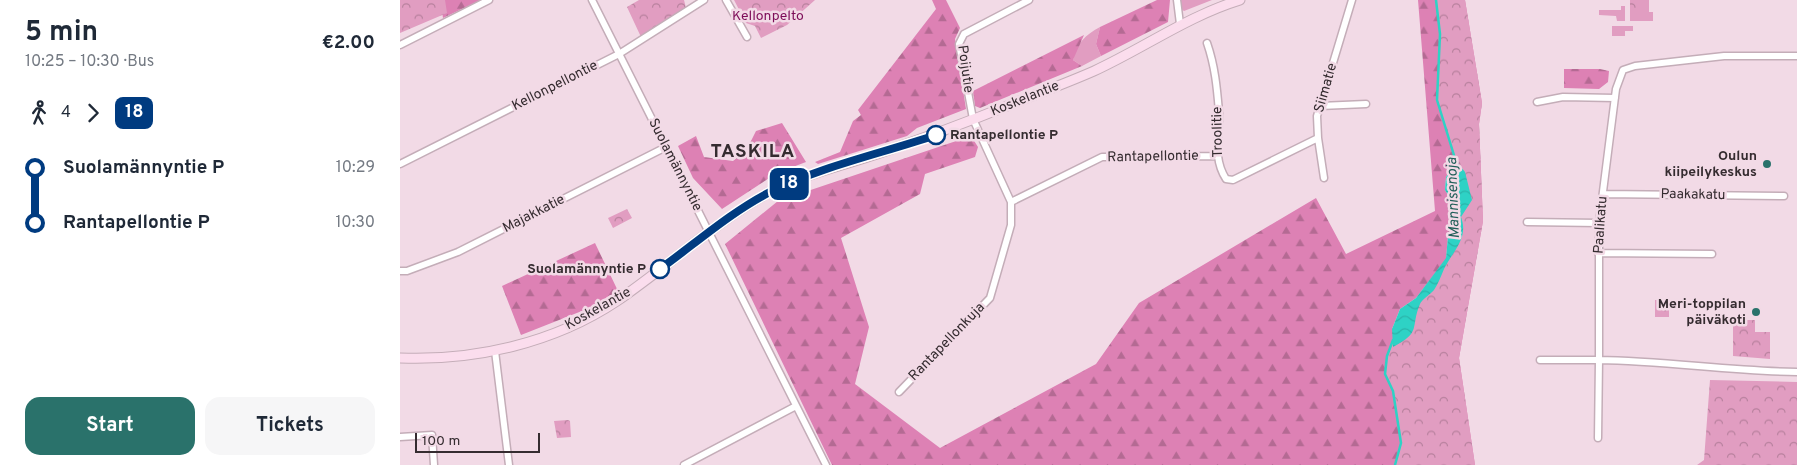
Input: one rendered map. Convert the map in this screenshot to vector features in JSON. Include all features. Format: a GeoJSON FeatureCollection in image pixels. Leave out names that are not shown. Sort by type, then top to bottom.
{"type":"FeatureCollection","features":[{"type":"Feature","properties":{"kind":"main road","name":"Koskelantie"},"geometry":{"type":"LineString","coordinates":[[400,358],[448,357],[495,352],[545,336],[581,321],[615,302],[751,204],[787,184],[936,135],[973,120],[1095,70],[1213,8],[1240,0]]}},
{"type":"Feature","properties":{"kind":"street"},"geometry":{"type":"LineString","coordinates":[[400,45],[490,0]]}},
{"type":"Feature","properties":{"kind":"street","name":"Suolamännyntie"},"geometry":{"type":"LineString","coordinates":[[592,0],[664,148],[826,465]]}},
{"type":"Feature","properties":{"kind":"street","name":"Kellonpellontie"},"geometry":{"type":"LineString","coordinates":[[400,164],[619,54],[704,0]]}},
{"type":"Feature","properties":{"kind":"street"},"geometry":{"type":"LineString","coordinates":[[726,0],[747,37]]}},
{"type":"Feature","properties":{"kind":"street","name":"Poijutie"},"geometry":{"type":"LineString","coordinates":[[973,120],[960,40],[964,34],[1029,0]]}},
{"type":"Feature","properties":{"kind":"street"},"geometry":{"type":"LineString","coordinates":[[1177,0],[1180,24]]}},
{"type":"Feature","properties":{"kind":"street","name":"Siimatie"},"geometry":{"type":"LineString","coordinates":[[1324,178],[1317,116],[1352,0]]}},
{"type":"Feature","properties":{"kind":"street","name":"Troolitie"},"geometry":{"type":"LineString","coordinates":[[1207,43],[1215,64],[1219,114],[1216,156],[1226,179],[1233,180],[1318,138]]}},
{"type":"Feature","properties":{"kind":"street","name":"Paalikatu"},"geometry":{"type":"LineString","coordinates":[[1598,438],[1599,223],[1615,98],[1620,74],[1630,67],[1724,56],[1797,56]]}},
{"type":"Feature","properties":{"kind":"street"},"geometry":{"type":"LineString","coordinates":[[1537,102],[1563,97],[1615,98]]}},
{"type":"Feature","properties":{"kind":"street"},"geometry":{"type":"LineString","coordinates":[[1320,106],[1366,104]]}},
{"type":"Feature","properties":{"kind":"street","name":"Rantapellonkuja"},"geometry":{"type":"LineString","coordinates":[[899,392],[990,298],[1010,225],[1011,202],[973,120]]}},
{"type":"Feature","properties":{"kind":"street","name":"Majakkatie"},"geometry":{"type":"LineString","coordinates":[[400,271],[406,271],[458,252],[664,148]]}},
{"type":"Feature","properties":{"kind":"street","name":"Rantapellontie"},"geometry":{"type":"LineString","coordinates":[[1011,202],[1102,157],[1216,156]]}},
{"type":"Feature","properties":{"kind":"street","name":"Paakakatu"},"geometry":{"type":"LineString","coordinates":[[1603,194],[1784,196]]}},
{"type":"Feature","properties":{"kind":"street"},"geometry":{"type":"LineString","coordinates":[[1527,222],[1599,223]]}},
{"type":"Feature","properties":{"kind":"street"},"geometry":{"type":"LineString","coordinates":[[1598,253],[1712,254]]}},
{"type":"Feature","properties":{"kind":"street"},"geometry":{"type":"LineString","coordinates":[[495,352],[509,465]]}},
{"type":"Feature","properties":{"kind":"street"},"geometry":{"type":"LineString","coordinates":[[1540,360],[1656,361],[1727,370],[1797,372]]}},
{"type":"Feature","properties":{"kind":"street"},"geometry":{"type":"LineString","coordinates":[[684,465],[796,406]]}},
{"type":"Feature","properties":{"kind":"street"},"geometry":{"type":"LineString","coordinates":[[400,437],[432,436],[434,465]]}},
{"type":"Feature","properties":{"kind":"green space"},"geometry":{"type":"Polygon","coordinates":[[[400,0],[445,0],[447,13],[400,33],[400,0]]]}},
{"type":"Feature","properties":{"kind":"green space"},"geometry":{"type":"Polygon","coordinates":[[[440,0],[481,0],[443,18],[440,0]]]}},
{"type":"Feature","properties":{"kind":"green space"},"geometry":{"type":"Polygon","coordinates":[[[639,0],[684,0],[686,8],[641,37],[627,7],[639,0]]]}},
{"type":"Feature","properties":{"kind":"green space","name":"Kellonpelto"},"geometry":{"type":"Polygon","coordinates":[[[734,0],[815,0],[787,25],[761,38],[755,26],[746,23],[734,0]]]}},
{"type":"Feature","properties":{"kind":"green space"},"geometry":{"type":"Polygon","coordinates":[[[932,0],[946,0],[960,28],[955,39],[966,109],[917,128],[907,136],[818,164],[815,162],[840,152],[853,121],[861,115],[858,110],[936,9],[932,0]]]}},
{"type":"Feature","properties":{"kind":"green space"},"geometry":{"type":"Polygon","coordinates":[[[1157,0],[1170,0],[1168,22],[1101,56],[1096,44],[1100,27],[1157,0]]]}},
{"type":"Feature","properties":{"kind":"green space"},"geometry":{"type":"Polygon","coordinates":[[[1180,0],[1212,0],[1184,11],[1181,9],[1180,0]]]}},
{"type":"Feature","properties":{"kind":"green space"},"geometry":{"type":"Polygon","coordinates":[[[1418,0],[1465,0],[1482,103],[1479,124],[1483,221],[1459,358],[1475,465],[832,465],[725,244],[778,201],[971,136],[978,147],[975,157],[925,174],[920,194],[841,238],[869,327],[855,384],[940,448],[1096,364],[1139,303],[1316,198],[1346,254],[1435,211],[1418,0]],[[1457,162],[1446,177],[1445,190],[1454,205],[1455,219],[1448,236],[1446,259],[1416,298],[1400,309],[1392,329],[1460,246],[1457,162]]]}},
{"type":"Feature","properties":{"kind":"green space"},"geometry":{"type":"Polygon","coordinates":[[[1436,0],[1465,0],[1482,103],[1479,124],[1483,221],[1459,358],[1475,465],[1395,465],[1401,443],[1393,391],[1385,374],[1387,356],[1403,315],[1432,284],[1458,241],[1457,162],[1437,100],[1440,34],[1436,0]]]}},
{"type":"Feature","properties":{"kind":"green space"},"geometry":{"type":"Polygon","coordinates":[[[1630,0],[1649,0],[1649,12],[1630,12],[1630,0]]]}},
{"type":"Feature","properties":{"kind":"green space"},"geometry":{"type":"Polygon","coordinates":[[[1621,6],[1625,6],[1625,21],[1617,21],[1616,16],[1599,15],[1599,10],[1621,10],[1621,6]]]}},
{"type":"Feature","properties":{"kind":"green space"},"geometry":{"type":"Polygon","coordinates":[[[1630,12],[1653,12],[1653,21],[1630,21],[1630,12]]]}},
{"type":"Feature","properties":{"kind":"green space"},"geometry":{"type":"Polygon","coordinates":[[[1612,26],[1633,26],[1633,31],[1625,31],[1625,36],[1612,36],[1612,26]]]}},
{"type":"Feature","properties":{"kind":"green space"},"geometry":{"type":"Polygon","coordinates":[[[1100,27],[1096,44],[1101,56],[1082,66],[1073,60],[1079,44],[1086,36],[1100,27]]]}},
{"type":"Feature","properties":{"kind":"green space"},"geometry":{"type":"Polygon","coordinates":[[[1084,35],[1073,60],[1082,66],[980,108],[975,106],[973,91],[1084,35]]]}},
{"type":"Feature","properties":{"kind":"green space"},"geometry":{"type":"Polygon","coordinates":[[[1564,69],[1600,69],[1609,71],[1608,82],[1599,89],[1564,88],[1564,69]]]}},
{"type":"Feature","properties":{"kind":"green space"},"geometry":{"type":"Polygon","coordinates":[[[782,123],[806,162],[777,173],[722,209],[693,178],[678,146],[696,136],[704,157],[733,161],[747,149],[756,131],[782,123]]]}},
{"type":"Feature","properties":{"kind":"green space"},"geometry":{"type":"Polygon","coordinates":[[[627,209],[632,218],[613,228],[608,218],[627,209]]]}},
{"type":"Feature","properties":{"kind":"green space"},"geometry":{"type":"Polygon","coordinates":[[[595,243],[618,291],[587,309],[521,335],[502,286],[595,243]]]}},
{"type":"Feature","properties":{"kind":"green space"},"geometry":{"type":"Polygon","coordinates":[[[1655,300],[1669,300],[1669,317],[1655,317],[1655,300]]]}},
{"type":"Feature","properties":{"kind":"green space"},"geometry":{"type":"Polygon","coordinates":[[[1733,320],[1755,320],[1755,332],[1770,332],[1770,359],[1733,356],[1733,320]]]}},
{"type":"Feature","properties":{"kind":"green space"},"geometry":{"type":"Polygon","coordinates":[[[1710,380],[1797,382],[1797,465],[1697,465],[1704,460],[1710,380]]]}},
{"type":"Feature","properties":{"kind":"green space"},"geometry":{"type":"Polygon","coordinates":[[[554,421],[570,421],[571,437],[557,438],[554,421]]]}},
{"type":"Feature","properties":{"kind":"water"},"geometry":{"type":"Polygon","coordinates":[[[1457,162],[1465,172],[1472,200],[1461,217],[1463,225],[1462,238],[1434,290],[1422,300],[1412,333],[1393,347],[1392,329],[1400,309],[1416,298],[1446,258],[1448,236],[1455,219],[1454,205],[1445,190],[1446,177],[1457,162]]]}},
{"type":"Feature","properties":{"kind":"waterway","name":"Mannisenoja"},"geometry":{"type":"LineString","coordinates":[[1436,0],[1440,34],[1437,100],[1457,165]]}},
{"type":"Feature","properties":{"kind":"waterway","name":"Mannisenoja"},"geometry":{"type":"LineString","coordinates":[[1393,340],[1387,356],[1385,374],[1393,391],[1401,443],[1395,465]]}},
{"type":"Feature","properties":{"kind":"bus line","name":"18"},"geometry":{"type":"LineString","coordinates":[[660,269],[724,222],[769,193],[787,184],[936,135]]}},
{"type":"Feature","properties":{"kind":"place","name":"Rantapellontie P"},"geometry":{"type":"Point","coordinates":[936,135]}},
{"type":"Feature","properties":{"kind":"place","name":"Oulun kiipeilykeskus"},"geometry":{"type":"Point","coordinates":[1767,164]}},
{"type":"Feature","properties":{"kind":"place","name":"Suolamännyntie P"},"geometry":{"type":"Point","coordinates":[660,269]}},
{"type":"Feature","properties":{"kind":"place","name":"Meri-toppilan päiväkoti"},"geometry":{"type":"Point","coordinates":[1756,312]}},
{"type":"Feature","properties":{"kind":"district","name":"TASKILA"},"geometry":{"type":"Point","coordinates":[753,152]}}]}
